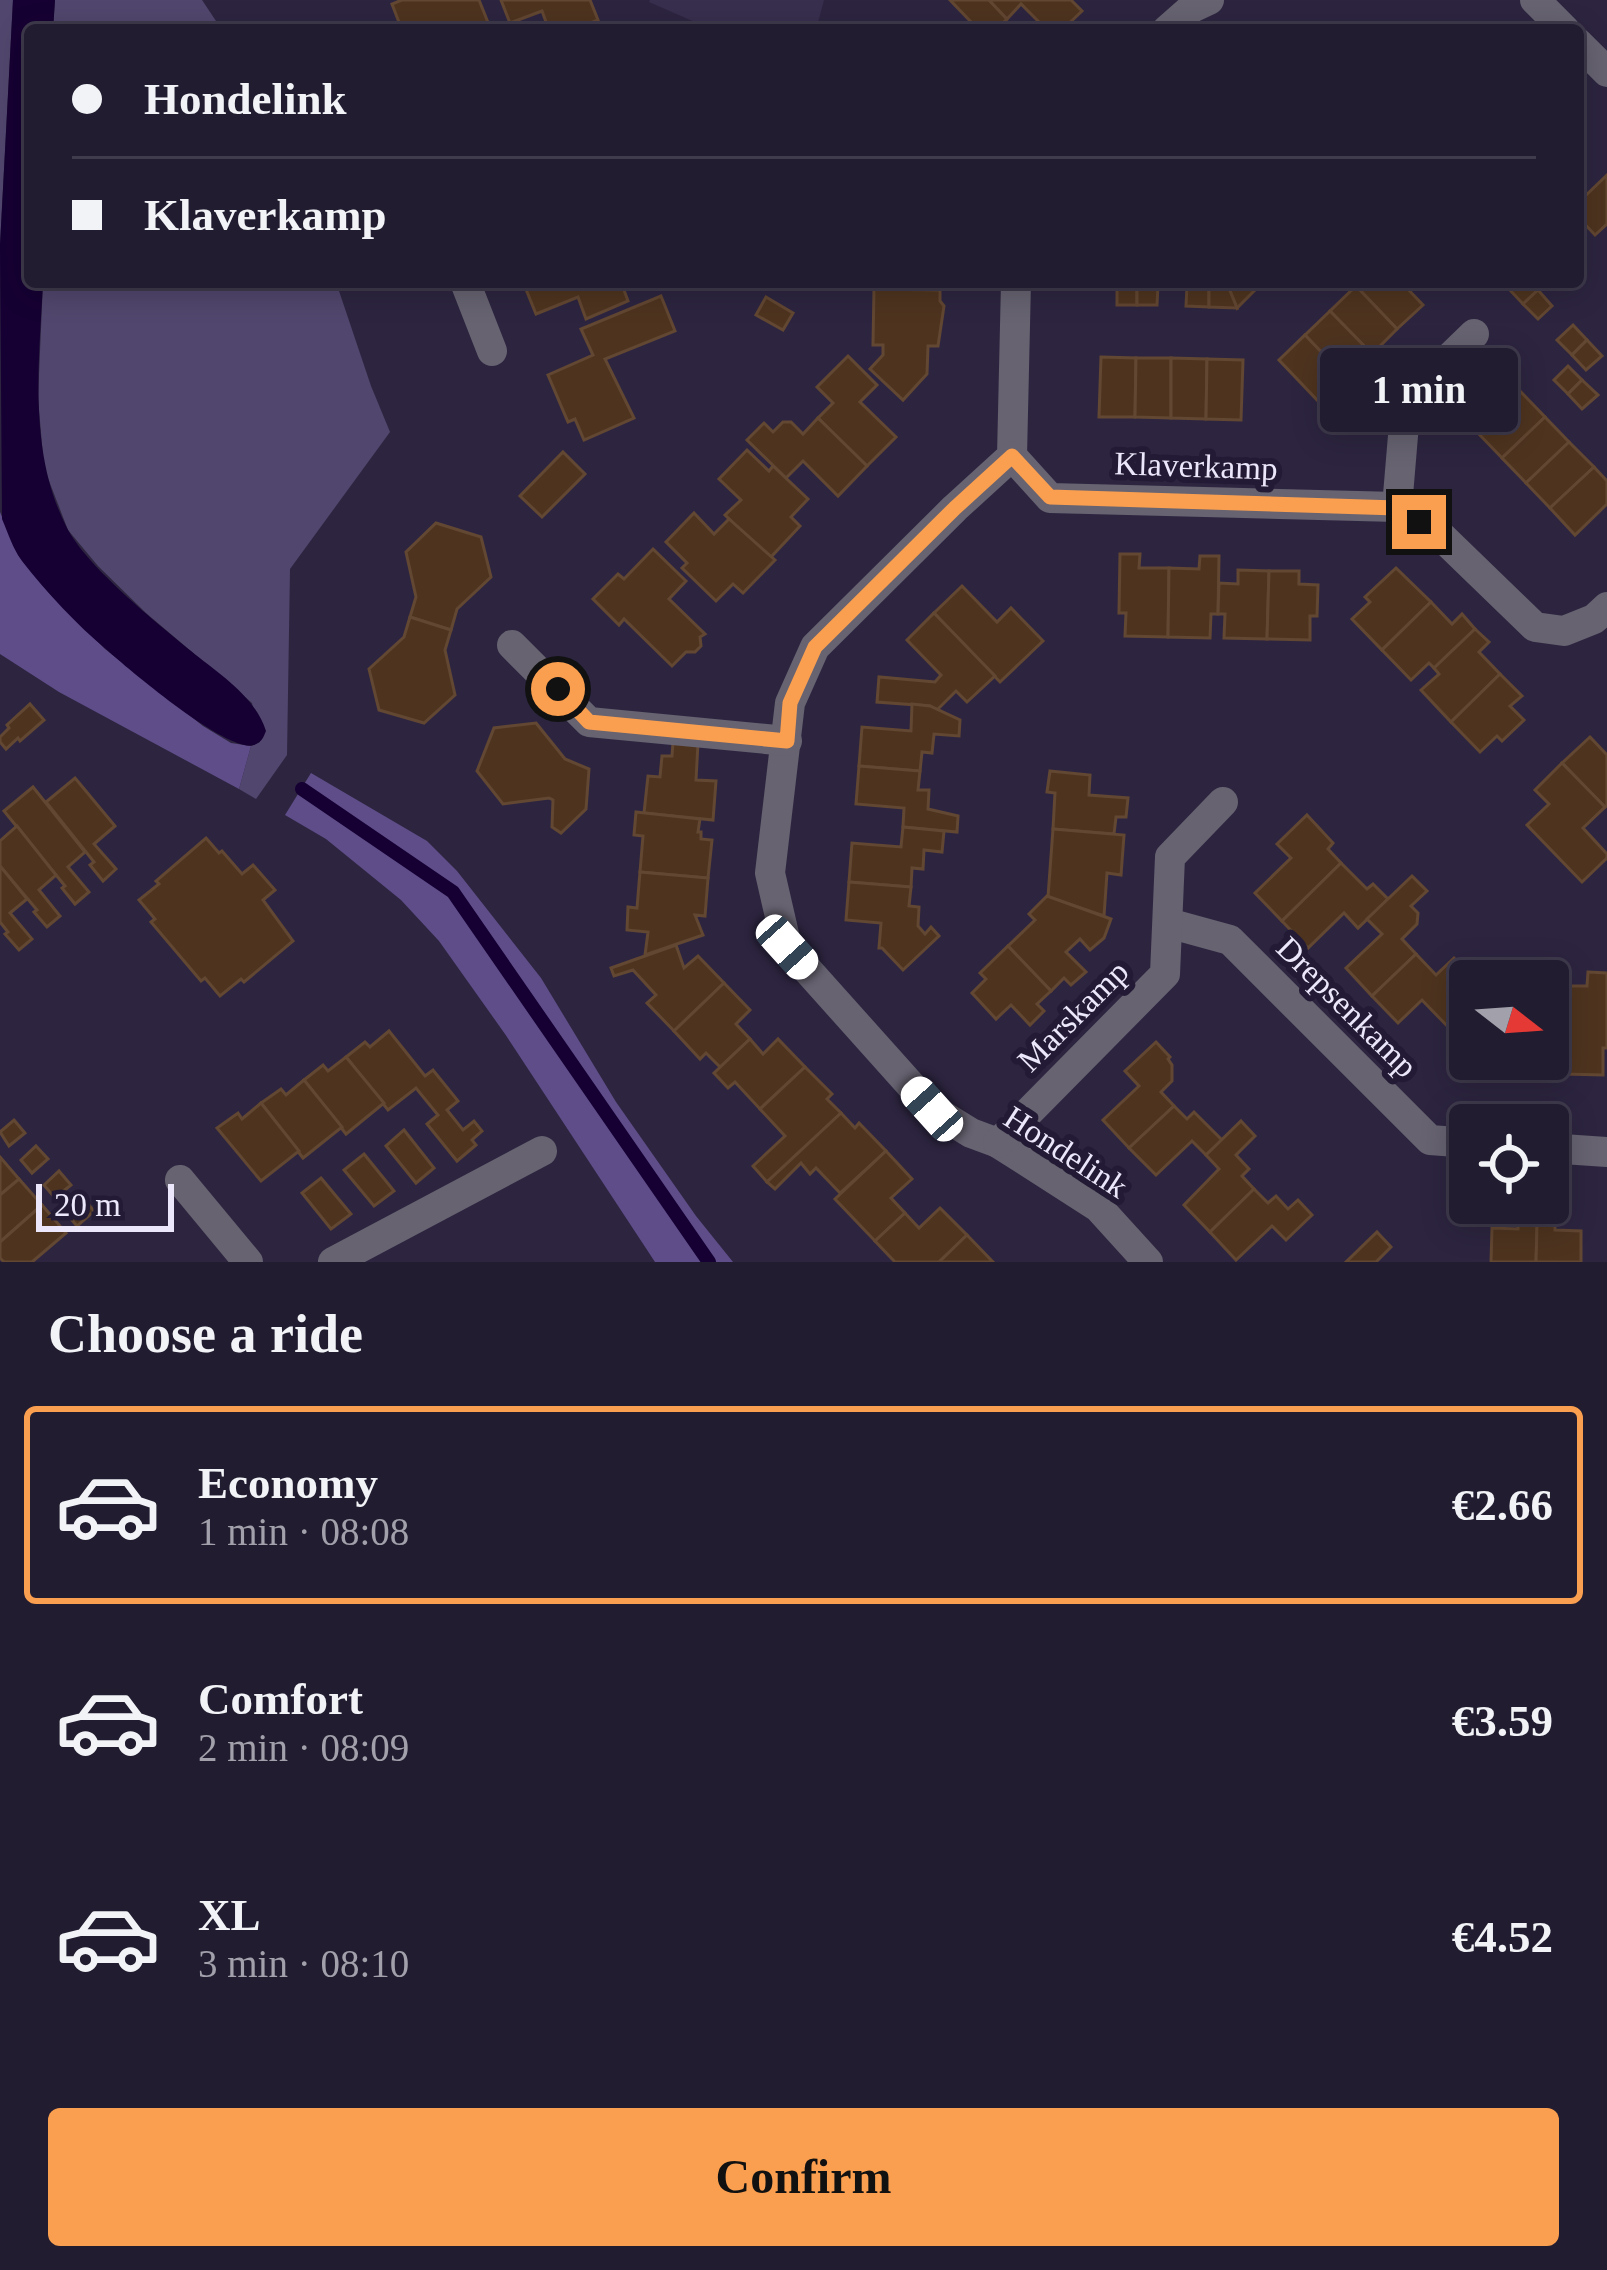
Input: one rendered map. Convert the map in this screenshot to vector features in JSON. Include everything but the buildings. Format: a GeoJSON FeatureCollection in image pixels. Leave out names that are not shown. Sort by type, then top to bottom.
{"type":"FeatureCollection","features":[{"type":"Feature","properties":{"kind":"street"},"geometry":{"type":"LineString","coordinates":[[1174,24],[1209,0]]}},
{"type":"Feature","properties":{"kind":"street"},"geometry":{"type":"LineString","coordinates":[[1535,0],[1559,24]]}},
{"type":"Feature","properties":{"kind":"street"},"geometry":{"type":"LineString","coordinates":[[1584,49],[1607,72]]}},
{"type":"Feature","properties":{"kind":"street"},"geometry":{"type":"LineString","coordinates":[[467,288],[492,351]]}},
{"type":"Feature","properties":{"kind":"street"},"geometry":{"type":"LineString","coordinates":[[1012,456],[1016,288]]}},
{"type":"Feature","properties":{"kind":"street"},"geometry":{"type":"LineString","coordinates":[[1474,334],[1406,400],[1397,508],[1442,537],[1535,627],[1564,631],[1594,619],[1607,607]]}},
{"type":"Feature","properties":{"kind":"street","name":"Klaverkamp"},"geometry":{"type":"LineString","coordinates":[[1012,456],[1050,497],[1397,508]]}},
{"type":"Feature","properties":{"kind":"street","name":"Hondelink"},"geometry":{"type":"LineString","coordinates":[[1012,456],[815,647],[790,703],[770,873],[787,947],[932,1109],[998,1143],[1098,1207],[1148,1262]]}},
{"type":"Feature","properties":{"kind":"street"},"geometry":{"type":"LineString","coordinates":[[512,645],[589,722],[787,741]]}},
{"type":"Feature","properties":{"kind":"street","name":"Marskamp"},"geometry":{"type":"LineString","coordinates":[[998,1143],[1165,974],[1170,857],[1223,802]]}},
{"type":"Feature","properties":{"kind":"street","name":"Drepsenkamp"},"geometry":{"type":"LineString","coordinates":[[1168,923],[1230,940],[1430,1141],[1449,1142]]}},
{"type":"Feature","properties":{"kind":"street"},"geometry":{"type":"LineString","coordinates":[[1569,1149],[1607,1152]]}},
{"type":"Feature","properties":{"kind":"street"},"geometry":{"type":"LineString","coordinates":[[334,1262],[542,1151]]}},
{"type":"Feature","properties":{"kind":"street"},"geometry":{"type":"LineString","coordinates":[[180,1180],[248,1262]]}},
{"type":"Feature","properties":{"kind":"shaded area"},"geometry":{"type":"Polygon","coordinates":[[[0,0],[13,0],[0,245],[0,0]]]}},
{"type":"Feature","properties":{"kind":"shaded area"},"geometry":{"type":"Polygon","coordinates":[[[13,0],[55,0],[53,24],[24,24],[24,288],[43,288],[39,407],[46,469],[77,544],[106,577],[254,707],[266,731],[254,745],[241,744],[202,724],[95,640],[62,608],[13,546],[2,519],[0,245],[13,0]]]}},
{"type":"Feature","properties":{"kind":"shaded area"},"geometry":{"type":"Polygon","coordinates":[[[55,0],[202,0],[218,24],[53,24],[55,0]]]}},
{"type":"Feature","properties":{"kind":"shaded area"},"geometry":{"type":"Polygon","coordinates":[[[824,0],[818,24],[699,24],[649,2],[824,0]]]}},
{"type":"Feature","properties":{"kind":"shaded area"},"geometry":{"type":"Polygon","coordinates":[[[43,288],[338,288],[390,432],[290,569],[287,755],[256,799],[239,789],[251,746],[260,742],[252,703],[146,613],[68,530],[44,468],[38,398],[43,288]]]}},
{"type":"Feature","properties":{"kind":"shaded area"},"geometry":{"type":"Polygon","coordinates":[[[0,512],[18,555],[105,649],[203,726],[231,743],[251,746],[239,789],[59,692],[0,654],[0,512]]]}},
{"type":"Feature","properties":{"kind":"shaded area"},"geometry":{"type":"Polygon","coordinates":[[[311,773],[427,841],[457,871],[541,978],[616,1102],[733,1262],[655,1262],[439,941],[401,900],[326,839],[285,815],[311,773]]]}},
{"type":"Feature","properties":{"kind":"waterway"},"geometry":{"type":"LineString","coordinates":[[302,789],[453,892],[709,1262]]}},
{"type":"Feature","properties":{"kind":"route"},"geometry":{"type":"LineString","coordinates":[[558,689],[589,722],[787,741],[790,703],[815,647],[1012,456],[1050,497],[1397,508],[1419,522]]}}]}
